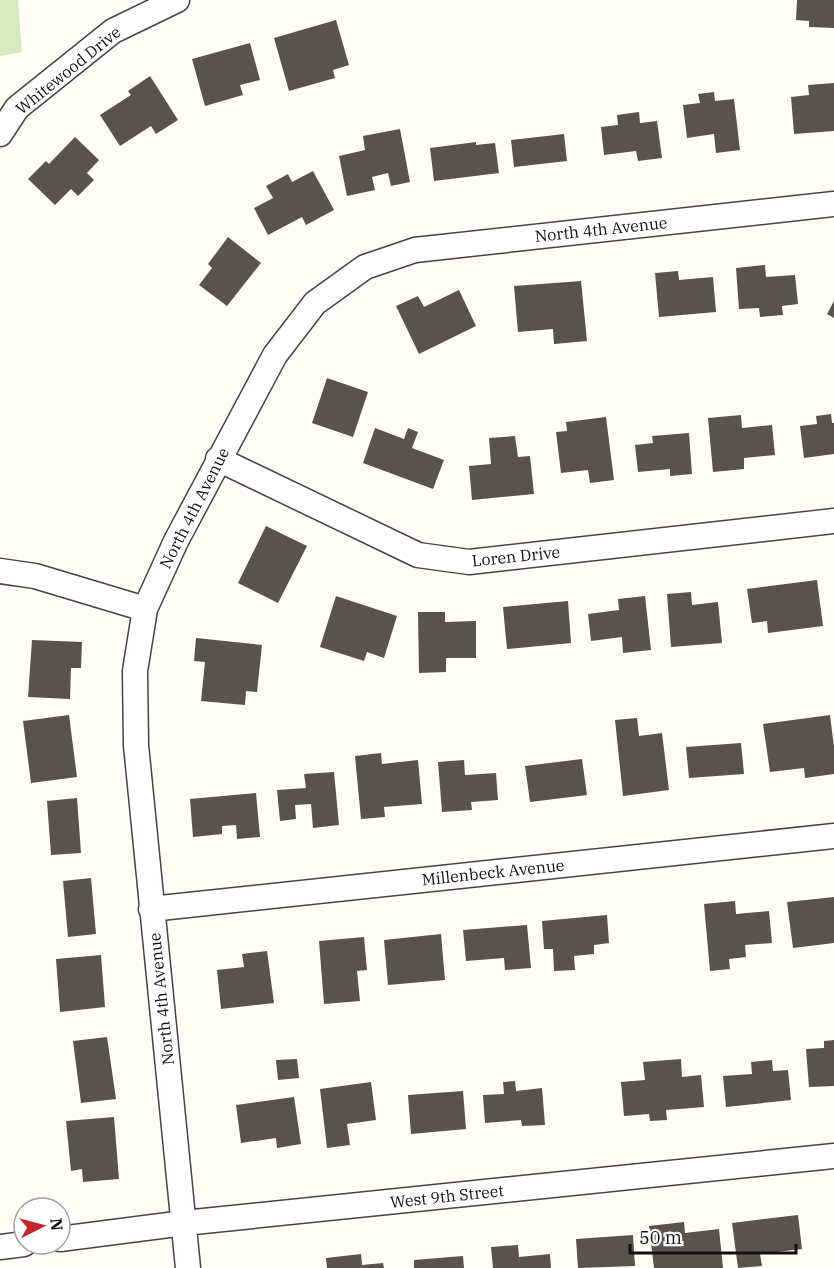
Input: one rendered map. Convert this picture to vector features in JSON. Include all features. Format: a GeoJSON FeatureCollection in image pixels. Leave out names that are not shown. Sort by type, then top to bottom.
{"type":"FeatureCollection","features":[{"type":"Feature","properties":{"kind":"street","name":"Whitewood Drive"},"geometry":{"type":"LineString","coordinates":[[0,134],[8,101],[113,31],[177,0]]}},
{"type":"Feature","properties":{"kind":"street","name":"North 4th Avenue"},"geometry":{"type":"LineString","coordinates":[[188,1268],[136,745],[135,671],[146,609],[176,541],[274,355],[315,303],[365,267],[415,250],[834,204]]}},
{"type":"Feature","properties":{"kind":"street","name":"Loren Drive"},"geometry":{"type":"LineString","coordinates":[[218,459],[418,555],[468,562],[834,521]]}},
{"type":"Feature","properties":{"kind":"street"},"geometry":{"type":"LineString","coordinates":[[0,571],[35,576],[146,609]]}},
{"type":"Feature","properties":{"kind":"street","name":"Millenbeck Avenue"},"geometry":{"type":"LineString","coordinates":[[151,909],[834,836]]}},
{"type":"Feature","properties":{"kind":"street","name":"West 9th Street"},"geometry":{"type":"LineString","coordinates":[[72,1237],[184,1223],[834,1156]]}},
{"type":"Feature","properties":{"kind":"green space"},"geometry":{"type":"Polygon","coordinates":[[[0,0],[18,0],[22,52],[0,56],[0,0]]]}},
{"type":"Feature","properties":{"kind":"building"},"geometry":{"type":"Polygon","coordinates":[[[797,0],[834,0],[834,28],[809,27],[809,21],[796,20],[797,0]]]}},
{"type":"Feature","properties":{"kind":"building"},"geometry":{"type":"Polygon","coordinates":[[[336,20],[349,65],[333,70],[335,78],[289,91],[274,38],[336,20]]]}},
{"type":"Feature","properties":{"kind":"building"},"geometry":{"type":"Polygon","coordinates":[[[250,43],[260,80],[240,85],[243,95],[205,106],[192,59],[250,43]]]}},
{"type":"Feature","properties":{"kind":"building"},"geometry":{"type":"Polygon","coordinates":[[[150,76],[178,120],[156,134],[151,126],[120,146],[100,115],[131,95],[128,91],[150,76]]]}},
{"type":"Feature","properties":{"kind":"building"},"geometry":{"type":"Polygon","coordinates":[[[834,83],[834,131],[794,134],[791,97],[809,95],[808,85],[834,83]]]}},
{"type":"Feature","properties":{"kind":"building"},"geometry":{"type":"Polygon","coordinates":[[[714,92],[715,101],[734,99],[740,150],[716,153],[714,134],[687,138],[683,105],[700,103],[698,94],[714,92]]]}},
{"type":"Feature","properties":{"kind":"building"},"geometry":{"type":"Polygon","coordinates":[[[639,112],[640,123],[657,121],[662,158],[638,161],[636,151],[604,155],[601,127],[618,125],[617,115],[639,112]]]}},
{"type":"Feature","properties":{"kind":"building"},"geometry":{"type":"Polygon","coordinates":[[[400,129],[410,182],[391,186],[388,173],[372,177],[375,190],[347,196],[339,156],[365,150],[363,136],[400,129]]]}},
{"type":"Feature","properties":{"kind":"building"},"geometry":{"type":"Polygon","coordinates":[[[564,134],[567,161],[514,167],[511,140],[564,134]]]}},
{"type":"Feature","properties":{"kind":"building"},"geometry":{"type":"Polygon","coordinates":[[[75,137],[99,160],[87,173],[94,180],[78,196],[71,189],[55,205],[28,179],[46,161],[49,164],[75,137]]]}},
{"type":"Feature","properties":{"kind":"building"},"geometry":{"type":"Polygon","coordinates":[[[476,142],[476,145],[495,143],[499,173],[434,181],[430,148],[476,142]]]}},
{"type":"Feature","properties":{"kind":"building"},"geometry":{"type":"Polygon","coordinates":[[[313,171],[334,210],[306,225],[302,217],[268,235],[254,208],[273,198],[266,186],[288,174],[292,182],[313,171]]]}},
{"type":"Feature","properties":{"kind":"building"},"geometry":{"type":"Polygon","coordinates":[[[228,237],[261,263],[227,306],[199,285],[212,268],[208,264],[228,237]]]}},
{"type":"Feature","properties":{"kind":"building"},"geometry":{"type":"Polygon","coordinates":[[[765,265],[766,277],[795,275],[798,304],[782,306],[783,315],[760,317],[759,308],[739,309],[736,268],[765,265]]]}},
{"type":"Feature","properties":{"kind":"building"},"geometry":{"type":"Polygon","coordinates":[[[678,271],[679,280],[713,277],[716,312],[659,317],[655,273],[678,271]]]}},
{"type":"Feature","properties":{"kind":"building"},"geometry":{"type":"Polygon","coordinates":[[[581,281],[587,341],[554,344],[553,329],[518,332],[514,286],[581,281]]]}},
{"type":"Feature","properties":{"kind":"building"},"geometry":{"type":"Polygon","coordinates":[[[459,290],[476,326],[419,354],[396,306],[418,296],[424,307],[459,290]]]}},
{"type":"Feature","properties":{"kind":"building"},"geometry":{"type":"Polygon","coordinates":[[[834,301],[834,318],[827,314],[834,301]]]}},
{"type":"Feature","properties":{"kind":"building"},"geometry":{"type":"Polygon","coordinates":[[[327,378],[368,392],[353,437],[312,423],[327,378]]]}},
{"type":"Feature","properties":{"kind":"building"},"geometry":{"type":"Polygon","coordinates":[[[831,414],[832,423],[834,423],[834,454],[804,458],[800,426],[817,424],[816,416],[831,414]]]}},
{"type":"Feature","properties":{"kind":"building"},"geometry":{"type":"Polygon","coordinates":[[[741,415],[742,428],[772,425],[775,455],[744,458],[744,469],[713,472],[708,418],[741,415]]]}},
{"type":"Feature","properties":{"kind":"building"},"geometry":{"type":"Polygon","coordinates":[[[606,417],[614,480],[590,483],[588,470],[561,473],[556,432],[567,431],[566,422],[606,417]]]}},
{"type":"Feature","properties":{"kind":"building"},"geometry":{"type":"Polygon","coordinates":[[[375,428],[404,439],[408,428],[418,432],[412,448],[444,460],[433,489],[363,463],[375,428]]]}},
{"type":"Feature","properties":{"kind":"building"},"geometry":{"type":"Polygon","coordinates":[[[689,433],[692,474],[670,476],[670,469],[638,472],[635,445],[653,443],[652,436],[689,433]]]}},
{"type":"Feature","properties":{"kind":"building"},"geometry":{"type":"Polygon","coordinates":[[[515,436],[518,457],[530,456],[534,494],[472,500],[469,466],[491,464],[489,438],[515,436]]]}},
{"type":"Feature","properties":{"kind":"building"},"geometry":{"type":"Polygon","coordinates":[[[266,526],[307,546],[278,603],[238,583],[266,526]]]}},
{"type":"Feature","properties":{"kind":"building"},"geometry":{"type":"Polygon","coordinates":[[[817,580],[823,626],[768,633],[767,621],[752,623],[747,589],[817,580]]]}},
{"type":"Feature","properties":{"kind":"building"},"geometry":{"type":"Polygon","coordinates":[[[691,592],[692,605],[718,602],[722,643],[671,647],[667,594],[691,592]]]}},
{"type":"Feature","properties":{"kind":"building"},"geometry":{"type":"Polygon","coordinates":[[[336,596],[397,616],[384,658],[367,652],[364,661],[320,647],[336,596]]]}},
{"type":"Feature","properties":{"kind":"building"},"geometry":{"type":"Polygon","coordinates":[[[645,596],[651,650],[623,653],[622,637],[591,641],[588,614],[619,610],[618,599],[645,596]]]}},
{"type":"Feature","properties":{"kind":"building"},"geometry":{"type":"Polygon","coordinates":[[[568,601],[571,643],[507,649],[503,607],[568,601]]]}},
{"type":"Feature","properties":{"kind":"building"},"geometry":{"type":"Polygon","coordinates":[[[418,612],[445,612],[445,622],[476,621],[476,658],[446,658],[446,672],[419,673],[418,612]]]}},
{"type":"Feature","properties":{"kind":"building"},"geometry":{"type":"Polygon","coordinates":[[[196,638],[262,645],[257,692],[246,691],[245,705],[201,701],[205,662],[194,661],[196,638]]]}},
{"type":"Feature","properties":{"kind":"building"},"geometry":{"type":"Polygon","coordinates":[[[32,640],[82,642],[81,668],[71,668],[70,699],[28,697],[32,640]]]}},
{"type":"Feature","properties":{"kind":"building"},"geometry":{"type":"Polygon","coordinates":[[[69,715],[77,777],[31,783],[23,721],[69,715]]]}},
{"type":"Feature","properties":{"kind":"building"},"geometry":{"type":"Polygon","coordinates":[[[830,715],[834,747],[834,774],[805,778],[804,768],[770,772],[763,724],[830,715]]]}},
{"type":"Feature","properties":{"kind":"building"},"geometry":{"type":"Polygon","coordinates":[[[637,718],[639,736],[662,733],[669,790],[623,796],[615,720],[637,718]]]}},
{"type":"Feature","properties":{"kind":"building"},"geometry":{"type":"Polygon","coordinates":[[[741,743],[744,774],[689,778],[686,747],[741,743]]]}},
{"type":"Feature","properties":{"kind":"building"},"geometry":{"type":"Polygon","coordinates":[[[381,753],[382,764],[418,760],[422,804],[384,807],[385,817],[361,819],[355,756],[381,753]]]}},
{"type":"Feature","properties":{"kind":"building"},"geometry":{"type":"Polygon","coordinates":[[[582,759],[587,795],[530,802],[525,766],[582,759]]]}},
{"type":"Feature","properties":{"kind":"building"},"geometry":{"type":"Polygon","coordinates":[[[464,760],[465,775],[496,773],[498,800],[471,802],[472,810],[442,812],[438,762],[464,760]]]}},
{"type":"Feature","properties":{"kind":"building"},"geometry":{"type":"Polygon","coordinates":[[[334,772],[339,825],[313,828],[311,804],[295,805],[296,819],[280,821],[277,790],[306,788],[304,774],[334,772]]]}},
{"type":"Feature","properties":{"kind":"building"},"geometry":{"type":"Polygon","coordinates":[[[256,793],[260,837],[237,839],[236,825],[222,826],[222,834],[193,837],[190,799],[256,793]]]}},
{"type":"Feature","properties":{"kind":"building"},"geometry":{"type":"Polygon","coordinates":[[[77,798],[81,853],[51,855],[47,801],[77,798]]]}},
{"type":"Feature","properties":{"kind":"building"},"geometry":{"type":"Polygon","coordinates":[[[91,878],[96,934],[68,937],[63,881],[91,878]]]}},
{"type":"Feature","properties":{"kind":"building"},"geometry":{"type":"Polygon","coordinates":[[[834,897],[834,943],[793,948],[787,902],[834,897]]]}},
{"type":"Feature","properties":{"kind":"building"},"geometry":{"type":"Polygon","coordinates":[[[735,901],[736,914],[769,911],[772,943],[745,945],[746,957],[729,959],[730,969],[710,971],[704,904],[735,901]]]}},
{"type":"Feature","properties":{"kind":"building"},"geometry":{"type":"Polygon","coordinates":[[[607,915],[609,943],[594,945],[594,954],[574,956],[575,970],[554,971],[553,949],[544,949],[542,921],[607,915]]]}},
{"type":"Feature","properties":{"kind":"building"},"geometry":{"type":"Polygon","coordinates":[[[527,925],[531,968],[505,970],[504,958],[466,961],[463,930],[527,925]]]}},
{"type":"Feature","properties":{"kind":"building"},"geometry":{"type":"Polygon","coordinates":[[[441,934],[445,980],[388,985],[384,940],[441,934]]]}},
{"type":"Feature","properties":{"kind":"building"},"geometry":{"type":"Polygon","coordinates":[[[364,937],[367,970],[357,971],[360,1001],[324,1004],[319,941],[364,937]]]}},
{"type":"Feature","properties":{"kind":"building"},"geometry":{"type":"Polygon","coordinates":[[[267,951],[274,1003],[221,1009],[217,970],[244,967],[242,954],[267,951]]]}},
{"type":"Feature","properties":{"kind":"building"},"geometry":{"type":"Polygon","coordinates":[[[101,955],[105,1007],[60,1012],[56,959],[101,955]]]}},
{"type":"Feature","properties":{"kind":"building"},"geometry":{"type":"Polygon","coordinates":[[[107,1037],[116,1099],[81,1103],[73,1041],[107,1037]]]}},
{"type":"Feature","properties":{"kind":"building"},"geometry":{"type":"Polygon","coordinates":[[[834,1040],[834,1086],[809,1087],[806,1049],[824,1048],[824,1041],[834,1040]]]}},
{"type":"Feature","properties":{"kind":"building"},"geometry":{"type":"Polygon","coordinates":[[[297,1059],[299,1078],[278,1080],[276,1060],[297,1059]]]}},
{"type":"Feature","properties":{"kind":"building"},"geometry":{"type":"Polygon","coordinates":[[[681,1059],[682,1077],[701,1075],[704,1107],[666,1110],[667,1120],[650,1121],[649,1114],[624,1116],[621,1082],[645,1080],[643,1062],[681,1059]]]}},
{"type":"Feature","properties":{"kind":"building"},"geometry":{"type":"Polygon","coordinates":[[[772,1060],[773,1071],[788,1070],[791,1100],[726,1107],[723,1076],[752,1074],[751,1062],[772,1060]]]}},
{"type":"Feature","properties":{"kind":"building"},"geometry":{"type":"Polygon","coordinates":[[[515,1081],[516,1091],[542,1088],[545,1125],[522,1126],[521,1120],[485,1123],[483,1095],[504,1094],[503,1082],[515,1081]]]}},
{"type":"Feature","properties":{"kind":"building"},"geometry":{"type":"Polygon","coordinates":[[[371,1082],[376,1120],[347,1124],[350,1145],[327,1148],[320,1089],[371,1082]]]}},
{"type":"Feature","properties":{"kind":"building"},"geometry":{"type":"Polygon","coordinates":[[[463,1091],[466,1129],[411,1134],[408,1095],[463,1091]]]}},
{"type":"Feature","properties":{"kind":"building"},"geometry":{"type":"Polygon","coordinates":[[[294,1097],[301,1144],[277,1148],[276,1138],[241,1143],[236,1105],[294,1097]]]}},
{"type":"Feature","properties":{"kind":"building"},"geometry":{"type":"Polygon","coordinates":[[[114,1117],[119,1179],[83,1182],[82,1169],[71,1171],[66,1121],[114,1117]]]}},
{"type":"Feature","properties":{"kind":"building"},"geometry":{"type":"Polygon","coordinates":[[[798,1215],[802,1249],[760,1254],[762,1266],[738,1268],[732,1223],[798,1215]]]}},
{"type":"Feature","properties":{"kind":"building"},"geometry":{"type":"Polygon","coordinates":[[[684,1222],[685,1233],[719,1229],[723,1268],[654,1268],[649,1226],[684,1222]]]}},
{"type":"Feature","properties":{"kind":"building"},"geometry":{"type":"Polygon","coordinates":[[[633,1235],[635,1266],[578,1268],[576,1239],[633,1235]]]}},
{"type":"Feature","properties":{"kind":"building"},"geometry":{"type":"Polygon","coordinates":[[[518,1245],[519,1257],[550,1254],[551,1268],[493,1268],[491,1247],[518,1245]]]}},
{"type":"Feature","properties":{"kind":"building"},"geometry":{"type":"Polygon","coordinates":[[[361,1254],[362,1265],[383,1263],[384,1268],[327,1268],[326,1258],[361,1254]]]}},
{"type":"Feature","properties":{"kind":"building"},"geometry":{"type":"Polygon","coordinates":[[[463,1256],[464,1268],[414,1268],[414,1260],[463,1256]]]}}]}
